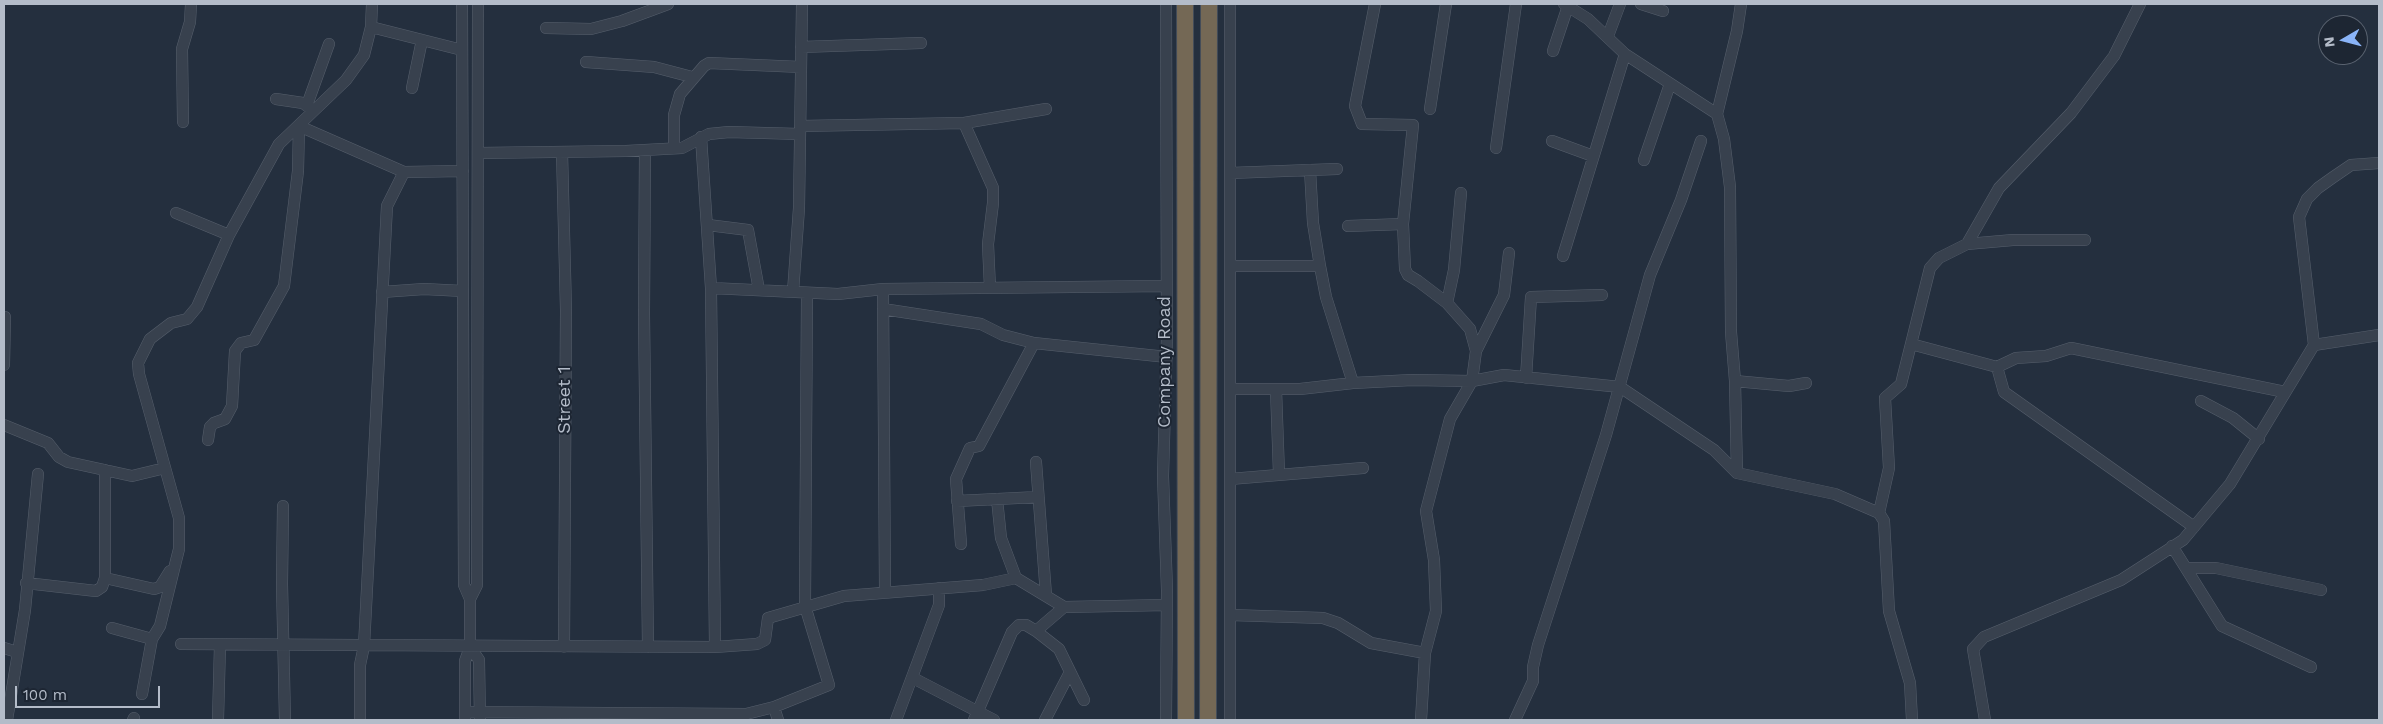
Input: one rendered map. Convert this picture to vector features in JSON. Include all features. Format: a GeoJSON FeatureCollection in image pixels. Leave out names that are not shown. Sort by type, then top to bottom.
{"type":"FeatureCollection","features":[{"type":"Feature","properties":{"kind":"highway","name":"Company Road"},"geometry":{"type":"LineString","coordinates":[[1185,4],[1186,720]]}},
{"type":"Feature","properties":{"kind":"highway"},"geometry":{"type":"LineString","coordinates":[[1208,720],[1209,4]]}},
{"type":"Feature","properties":{"kind":"street"},"geometry":{"type":"LineString","coordinates":[[183,122],[182,49],[190,22],[191,4]]}},
{"type":"Feature","properties":{"kind":"street"},"geometry":{"type":"LineString","coordinates":[[142,694],[152,639],[160,626],[179,549],[179,518],[139,374],[138,363],[150,339],[171,324],[187,319],[197,307],[229,235],[279,144],[298,126],[310,109],[346,80],[364,54],[371,27],[372,4]]}},
{"type":"Feature","properties":{"kind":"street"},"geometry":{"type":"LineString","coordinates":[[462,4],[464,586],[470,599],[470,647],[465,661],[465,716],[746,714],[774,707],[829,685],[805,606],[807,293]]}},
{"type":"Feature","properties":{"kind":"street"},"geometry":{"type":"LineString","coordinates":[[470,599],[477,585],[478,4]]}},
{"type":"Feature","properties":{"kind":"street"},"geometry":{"type":"LineString","coordinates":[[546,28],[591,29],[622,21],[668,4]]}},
{"type":"Feature","properties":{"kind":"street"},"geometry":{"type":"LineString","coordinates":[[794,292],[799,208],[802,4]]}},
{"type":"Feature","properties":{"kind":"street"},"geometry":{"type":"LineString","coordinates":[[1166,4],[1167,358],[1163,476],[1167,605],[1166,720]]}},
{"type":"Feature","properties":{"kind":"street"},"geometry":{"type":"LineString","coordinates":[[1230,4],[1230,720]]}},
{"type":"Feature","properties":{"kind":"street"},"geometry":{"type":"LineString","coordinates":[[1375,4],[1355,106],[1362,124],[1413,125],[1403,224],[1402,246],[1405,268],[1408,275],[1418,280],[1447,303],[1470,330],[1476,351]]}},
{"type":"Feature","properties":{"kind":"street"},"geometry":{"type":"LineString","coordinates":[[1430,109],[1446,4]]}},
{"type":"Feature","properties":{"kind":"street"},"geometry":{"type":"LineString","coordinates":[[1496,148],[1516,4]]}},
{"type":"Feature","properties":{"kind":"street"},"geometry":{"type":"LineString","coordinates":[[1608,36],[1620,4]]}},
{"type":"Feature","properties":{"kind":"street"},"geometry":{"type":"LineString","coordinates":[[1641,4],[1663,11]]}},
{"type":"Feature","properties":{"kind":"street"},"geometry":{"type":"LineString","coordinates":[[1737,473],[1735,380],[1731,332],[1730,188],[1724,140],[1717,114],[1742,4]]}},
{"type":"Feature","properties":{"kind":"street"},"geometry":{"type":"LineString","coordinates":[[1967,244],[1999,188],[2071,113],[2114,56],[2140,4]]}},
{"type":"Feature","properties":{"kind":"street"},"geometry":{"type":"LineString","coordinates":[[1553,51],[1566,5],[1608,36],[1624,54],[1717,114]]}},
{"type":"Feature","properties":{"kind":"street"},"geometry":{"type":"LineString","coordinates":[[371,27],[462,50]]}},
{"type":"Feature","properties":{"kind":"street"},"geometry":{"type":"LineString","coordinates":[[412,88],[422,40]]}},
{"type":"Feature","properties":{"kind":"street"},"geometry":{"type":"LineString","coordinates":[[801,47],[921,43]]}},
{"type":"Feature","properties":{"kind":"street"},"geometry":{"type":"LineString","coordinates":[[310,109],[329,44]]}},
{"type":"Feature","properties":{"kind":"street"},"geometry":{"type":"LineString","coordinates":[[1563,256],[1624,54]]}},
{"type":"Feature","properties":{"kind":"street"},"geometry":{"type":"LineString","coordinates":[[586,62],[654,67],[692,77]]}},
{"type":"Feature","properties":{"kind":"street"},"geometry":{"type":"LineString","coordinates":[[674,148],[674,115],[680,94],[692,77],[709,63],[802,67]]}},
{"type":"Feature","properties":{"kind":"street"},"geometry":{"type":"LineString","coordinates":[[1644,160],[1670,84]]}},
{"type":"Feature","properties":{"kind":"street"},"geometry":{"type":"LineString","coordinates":[[276,99],[310,109]]}},
{"type":"Feature","properties":{"kind":"street"},"geometry":{"type":"LineString","coordinates":[[478,153],[682,148],[709,134],[964,123],[1046,110]]}},
{"type":"Feature","properties":{"kind":"street"},"geometry":{"type":"LineString","coordinates":[[964,123],[993,188],[988,244],[990,288]]}},
{"type":"Feature","properties":{"kind":"street"},"geometry":{"type":"LineString","coordinates":[[298,126],[404,172],[463,171]]}},
{"type":"Feature","properties":{"kind":"street"},"geometry":{"type":"LineString","coordinates":[[208,440],[210,427],[214,422],[225,419],[232,406],[235,351],[242,343],[254,340],[284,286],[298,171],[298,126]]}},
{"type":"Feature","properties":{"kind":"street"},"geometry":{"type":"LineString","coordinates":[[701,137],[704,217],[708,225],[711,288],[715,647]]}},
{"type":"Feature","properties":{"kind":"street"},"geometry":{"type":"LineString","coordinates":[[1552,141],[1593,156]]}},
{"type":"Feature","properties":{"kind":"street"},"geometry":{"type":"LineString","coordinates":[[1515,720],[1533,681],[1533,667],[1538,645],[1606,435],[1650,275],[1681,200],[1701,141]]}},
{"type":"Feature","properties":{"kind":"street"},"geometry":{"type":"LineString","coordinates":[[645,150],[644,314],[648,647]]}},
{"type":"Feature","properties":{"kind":"street","name":"Street 1"},"geometry":{"type":"LineString","coordinates":[[562,152],[566,310],[564,647]]}},
{"type":"Feature","properties":{"kind":"street"},"geometry":{"type":"LineString","coordinates":[[1985,720],[1973,649],[1984,637],[2121,580],[2183,540],[2230,484],[2259,439],[2314,345],[2299,217],[2307,199],[2318,188],[2351,166],[2379,163]]}},
{"type":"Feature","properties":{"kind":"street"},"geometry":{"type":"LineString","coordinates":[[1230,173],[1337,169]]}},
{"type":"Feature","properties":{"kind":"street"},"geometry":{"type":"LineString","coordinates":[[1310,170],[1313,222],[1326,297],[1353,383]]}},
{"type":"Feature","properties":{"kind":"street"},"geometry":{"type":"LineString","coordinates":[[360,720],[360,665],[364,646],[386,206],[404,172]]}},
{"type":"Feature","properties":{"kind":"street"},"geometry":{"type":"LineString","coordinates":[[1447,303],[1454,270],[1461,193]]}},
{"type":"Feature","properties":{"kind":"street"},"geometry":{"type":"LineString","coordinates":[[176,213],[229,235]]}},
{"type":"Feature","properties":{"kind":"street"},"geometry":{"type":"LineString","coordinates":[[1348,226],[1403,224]]}},
{"type":"Feature","properties":{"kind":"street"},"geometry":{"type":"LineString","coordinates":[[708,225],[748,230],[759,290]]}},
{"type":"Feature","properties":{"kind":"street"},"geometry":{"type":"LineString","coordinates":[[1879,513],[1889,468],[1885,398],[1901,384],[1930,268],[1939,258],[1967,244],[2013,240],[2084,240]]}},
{"type":"Feature","properties":{"kind":"street"},"geometry":{"type":"LineString","coordinates":[[1421,720],[1425,653],[1436,611],[1434,560],[1426,511],[1450,419],[1472,381],[1476,351],[1504,295],[1509,253]]}},
{"type":"Feature","properties":{"kind":"street"},"geometry":{"type":"LineString","coordinates":[[1230,266],[1320,266]]}},
{"type":"Feature","properties":{"kind":"street"},"geometry":{"type":"LineString","coordinates":[[711,288],[838,294],[883,289],[1166,286]]}},
{"type":"Feature","properties":{"kind":"street"},"geometry":{"type":"LineString","coordinates":[[382,292],[424,289],[463,291]]}},
{"type":"Feature","properties":{"kind":"street"},"geometry":{"type":"LineString","coordinates":[[883,289],[885,592]]}},
{"type":"Feature","properties":{"kind":"street"},"geometry":{"type":"LineString","coordinates":[[1526,378],[1532,297],[1602,295]]}},
{"type":"Feature","properties":{"kind":"street"},"geometry":{"type":"LineString","coordinates":[[883,309],[981,324],[1003,335],[1034,343],[1167,358]]}},
{"type":"Feature","properties":{"kind":"street"},"geometry":{"type":"LineString","coordinates":[[4,365],[5,317]]}},
{"type":"Feature","properties":{"kind":"street"},"geometry":{"type":"LineString","coordinates":[[2314,345],[2379,335]]}},
{"type":"Feature","properties":{"kind":"street"},"geometry":{"type":"LineString","coordinates":[[961,544],[956,501],[956,479],[970,448],[979,446],[1034,343]]}},
{"type":"Feature","properties":{"kind":"street"},"geometry":{"type":"LineString","coordinates":[[1911,344],[1997,367],[2016,358],[2046,356],[2071,348],[2286,392]]}},
{"type":"Feature","properties":{"kind":"street"},"geometry":{"type":"LineString","coordinates":[[1997,367],[2004,392],[2194,527]]}},
{"type":"Feature","properties":{"kind":"street"},"geometry":{"type":"LineString","coordinates":[[1230,389],[1300,389],[1353,383],[1412,380],[1472,381],[1504,375],[1620,388],[1714,450],[1737,473],[1834,494],[1879,513],[1884,522],[1889,611],[1910,683],[1912,720]]}},
{"type":"Feature","properties":{"kind":"street"},"geometry":{"type":"LineString","coordinates":[[1735,380],[1789,386],[1806,383]]}},
{"type":"Feature","properties":{"kind":"street"},"geometry":{"type":"LineString","coordinates":[[1276,389],[1279,474]]}},
{"type":"Feature","properties":{"kind":"street"},"geometry":{"type":"LineString","coordinates":[[2201,401],[2232,418],[2259,439]]}},
{"type":"Feature","properties":{"kind":"street"},"geometry":{"type":"LineString","coordinates":[[4,425],[48,443],[64,460],[132,476],[165,468]]}},
{"type":"Feature","properties":{"kind":"street"},"geometry":{"type":"LineString","coordinates":[[1036,462],[1046,595]]}},
{"type":"Feature","properties":{"kind":"street"},"geometry":{"type":"LineString","coordinates":[[1230,479],[1362,468]]}},
{"type":"Feature","properties":{"kind":"street"},"geometry":{"type":"LineString","coordinates":[[26,583],[96,591],[102,587],[105,578],[106,470]]}},
{"type":"Feature","properties":{"kind":"street"},"geometry":{"type":"LineString","coordinates":[[7,720],[25,610],[26,583],[38,474]]}},
{"type":"Feature","properties":{"kind":"street"},"geometry":{"type":"LineString","coordinates":[[956,501],[1038,497]]}},
{"type":"Feature","properties":{"kind":"street"},"geometry":{"type":"LineString","coordinates":[[997,499],[1001,538],[1016,578],[1064,607],[1167,605]]}},
{"type":"Feature","properties":{"kind":"street"},"geometry":{"type":"LineString","coordinates":[[282,506],[282,645],[285,720]]}},
{"type":"Feature","properties":{"kind":"street"},"geometry":{"type":"LineString","coordinates":[[2172,546],[2222,626],[2311,667]]}},
{"type":"Feature","properties":{"kind":"street"},"geometry":{"type":"LineString","coordinates":[[105,578],[154,589],[160,587],[176,561]]}},
{"type":"Feature","properties":{"kind":"street"},"geometry":{"type":"LineString","coordinates":[[2186,568],[2216,568],[2321,590]]}},
{"type":"Feature","properties":{"kind":"street"},"geometry":{"type":"LineString","coordinates":[[182,644],[715,647],[758,644],[765,640],[768,618],[844,596],[983,585],[1016,578]]}},
{"type":"Feature","properties":{"kind":"street"},"geometry":{"type":"LineString","coordinates":[[896,720],[940,605],[939,588]]}},
{"type":"Feature","properties":{"kind":"street"},"geometry":{"type":"LineString","coordinates":[[1036,630],[1064,607]]}},
{"type":"Feature","properties":{"kind":"street"},"geometry":{"type":"LineString","coordinates":[[1230,615],[1322,618],[1338,622],[1371,643],[1425,653]]}},
{"type":"Feature","properties":{"kind":"street"},"geometry":{"type":"LineString","coordinates":[[975,716],[1012,632],[1019,625],[1026,625],[1036,630],[1059,649],[1084,700]]}},
{"type":"Feature","properties":{"kind":"street"},"geometry":{"type":"LineString","coordinates":[[112,628],[152,639]]}},
{"type":"Feature","properties":{"kind":"street"},"geometry":{"type":"LineString","coordinates":[[218,720],[220,645]]}},
{"type":"Feature","properties":{"kind":"street"},"geometry":{"type":"LineString","coordinates":[[470,647],[479,660],[480,716]]}},
{"type":"Feature","properties":{"kind":"street"},"geometry":{"type":"LineString","coordinates":[[4,648],[17,652]]}},
{"type":"Feature","properties":{"kind":"street"},"geometry":{"type":"LineString","coordinates":[[1046,720],[1070,672]]}},
{"type":"Feature","properties":{"kind":"street"},"geometry":{"type":"LineString","coordinates":[[913,678],[975,716],[994,720]]}},
{"type":"Feature","properties":{"kind":"street"},"geometry":{"type":"LineString","coordinates":[[774,707],[778,720]]}}]}
